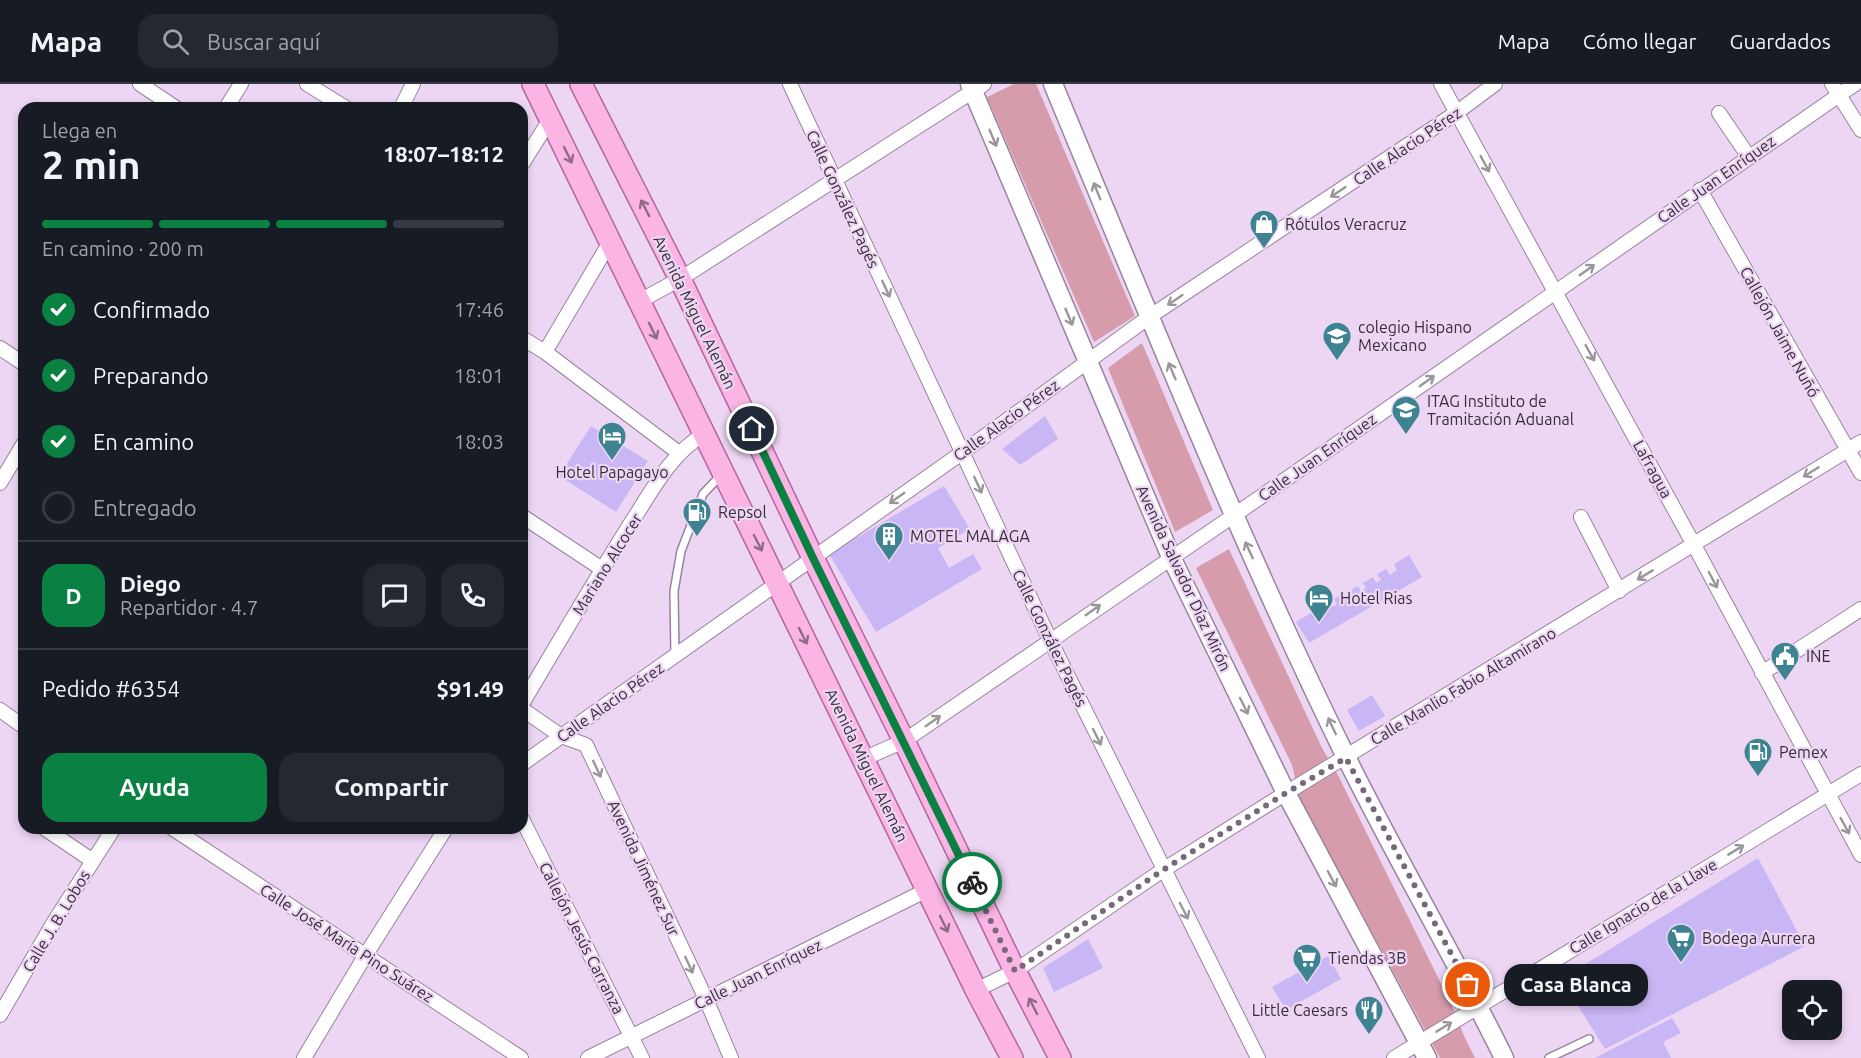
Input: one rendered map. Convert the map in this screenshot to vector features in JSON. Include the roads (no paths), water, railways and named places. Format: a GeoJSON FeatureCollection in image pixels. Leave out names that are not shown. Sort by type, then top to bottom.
{"type":"FeatureCollection","features":[{"type":"Feature","properties":{"kind":"main road","name":"Avenida Miguel Alemán"},"geometry":{"type":"LineString","coordinates":[[532,84],[551,118],[976,990],[1012,1058]]}},
{"type":"Feature","properties":{"kind":"main road","name":"Avenida Miguel Alemán"},"geometry":{"type":"LineString","coordinates":[[581,84],[680,279],[813,558],[1015,971],[1060,1058]]}},
{"type":"Feature","properties":{"kind":"main road"},"geometry":{"type":"LineString","coordinates":[[1053,84],[1233,516],[1346,758],[1479,1006],[1503,1058]]}},
{"type":"Feature","properties":{"kind":"main road","name":"Avenida Salvador Díaz Mirón"},"geometry":{"type":"LineString","coordinates":[[976,86],[1087,360],[1172,556],[1286,793],[1423,1050]]}},
{"type":"Feature","properties":{"kind":"street"},"geometry":{"type":"LineString","coordinates":[[140,84],[167,102]]}},
{"type":"Feature","properties":{"kind":"street"},"geometry":{"type":"LineString","coordinates":[[230,102],[241,84]]}},
{"type":"Feature","properties":{"kind":"street"},"geometry":{"type":"LineString","coordinates":[[307,84],[336,102]]}},
{"type":"Feature","properties":{"kind":"street"},"geometry":{"type":"LineString","coordinates":[[404,102],[412,84]]}},
{"type":"Feature","properties":{"kind":"street","name":"Calle González Pagés"},"geometry":{"type":"LineString","coordinates":[[790,84],[1050,640],[1258,1058]]}},
{"type":"Feature","properties":{"kind":"street","name":"Lafragua"},"geometry":{"type":"LineString","coordinates":[[1441,84],[1861,855]]}},
{"type":"Feature","properties":{"kind":"street","name":"Calle Alacio Pérez"},"geometry":{"type":"LineString","coordinates":[[528,760],[963,452],[1087,360],[1456,113],[1495,84]]}},
{"type":"Feature","properties":{"kind":"street","name":"Calle Juan Enríquez"},"geometry":{"type":"LineString","coordinates":[[863,759],[904,741],[1556,292],[1749,157],[1835,90],[1855,84]]}},
{"type":"Feature","properties":{"kind":"street"},"geometry":{"type":"LineString","coordinates":[[639,302],[680,279],[835,180],[976,86]]}},
{"type":"Feature","properties":{"kind":"street"},"geometry":{"type":"LineString","coordinates":[[1835,90],[1861,130]]}},
{"type":"Feature","properties":{"kind":"street"},"geometry":{"type":"LineString","coordinates":[[1719,113],[1749,157]]}},
{"type":"Feature","properties":{"kind":"street"},"geometry":{"type":"LineString","coordinates":[[528,154],[551,118]]}},
{"type":"Feature","properties":{"kind":"street","name":"Callejón Jaime Nuñó"},"geometry":{"type":"LineString","coordinates":[[1700,190],[1861,473]]}},
{"type":"Feature","properties":{"kind":"street"},"geometry":{"type":"LineString","coordinates":[[545,352],[610,242]]}},
{"type":"Feature","properties":{"kind":"street"},"geometry":{"type":"LineString","coordinates":[[528,342],[679,453]]}},
{"type":"Feature","properties":{"kind":"street"},"geometry":{"type":"LineString","coordinates":[[0,348],[18,360]]}},
{"type":"Feature","properties":{"kind":"street","name":"Mariano Alcocer"},"geometry":{"type":"LineString","coordinates":[[528,697],[602,569],[666,469],[690,442],[704,434]]}},
{"type":"Feature","properties":{"kind":"street","name":"Calle Manlio Fabio Altamirano"},"geometry":{"type":"LineString","coordinates":[[976,990],[1015,971],[1163,870],[1286,793],[1861,442]]}},
{"type":"Feature","properties":{"kind":"street"},"geometry":{"type":"LineString","coordinates":[[0,483],[18,452]]}},
{"type":"Feature","properties":{"kind":"street"},"geometry":{"type":"LineString","coordinates":[[1581,517],[1619,591]]}},
{"type":"Feature","properties":{"kind":"street"},"geometry":{"type":"LineString","coordinates":[[528,520],[602,569]]}},
{"type":"Feature","properties":{"kind":"street"},"geometry":{"type":"LineString","coordinates":[[1762,673],[1861,609]]}},
{"type":"Feature","properties":{"kind":"street"},"geometry":{"type":"LineString","coordinates":[[0,710],[18,723]]}},
{"type":"Feature","properties":{"kind":"street","name":"Avenida Jiménez Sur"},"geometry":{"type":"LineString","coordinates":[[528,711],[561,736],[586,745],[706,999],[731,1058]]}},
{"type":"Feature","properties":{"kind":"street","name":"Calle Ignacio de la Llave"},"geometry":{"type":"LineString","coordinates":[[1394,1058],[1423,1050],[1479,1006],[1861,774]]}},
{"type":"Feature","properties":{"kind":"street","name":"Callejón Jesús Carranza"},"geometry":{"type":"LineString","coordinates":[[528,831],[642,1058]]}},
{"type":"Feature","properties":{"kind":"street"},"geometry":{"type":"LineString","coordinates":[[53,834],[93,861]]}},
{"type":"Feature","properties":{"kind":"street","name":"Calle J. B. Lobos"},"geometry":{"type":"LineString","coordinates":[[0,1015],[54,922],[110,834]]}},
{"type":"Feature","properties":{"kind":"street","name":"Calle José María Pino Suárez"},"geometry":{"type":"LineString","coordinates":[[181,834],[521,1058]]}},
{"type":"Feature","properties":{"kind":"street"},"geometry":{"type":"LineString","coordinates":[[304,1058],[442,834]]}},
{"type":"Feature","properties":{"kind":"street","name":"Calle Juan Enríquez"},"geometry":{"type":"LineString","coordinates":[[588,1058],[927,890]]}},
{"type":"Feature","properties":{"kind":"lane"},"geometry":{"type":"LineString","coordinates":[[675,656],[674,591],[681,551],[702,494],[723,474]]}},
{"type":"Feature","properties":{"kind":"lane"},"geometry":{"type":"LineString","coordinates":[[1549,1058],[1589,1039]]}},
{"type":"Feature","properties":{"kind":"place","name":"Rótulos Veracruz"},"geometry":{"type":"Point","coordinates":[1264,250]}},
{"type":"Feature","properties":{"kind":"place","name":"colegio Hispano Mexicano"},"geometry":{"type":"Point","coordinates":[1337,362]}},
{"type":"Feature","properties":{"kind":"place","name":"ITAG Instituto de Tramitación Aduanal"},"geometry":{"type":"Point","coordinates":[1406,436]}},
{"type":"Feature","properties":{"kind":"place","name":"Hotel Papagayo"},"geometry":{"type":"Point","coordinates":[612,462]}},
{"type":"Feature","properties":{"kind":"place","name":"Repsol"},"geometry":{"type":"Point","coordinates":[697,538]}},
{"type":"Feature","properties":{"kind":"place","name":"MOTEL MALAGA"},"geometry":{"type":"Point","coordinates":[889,562]}},
{"type":"Feature","properties":{"kind":"place","name":"Hotel Rias"},"geometry":{"type":"Point","coordinates":[1319,624]}},
{"type":"Feature","properties":{"kind":"place","name":"INE"},"geometry":{"type":"Point","coordinates":[1785,682]}},
{"type":"Feature","properties":{"kind":"place","name":"Pemex"},"geometry":{"type":"Point","coordinates":[1758,778]}},
{"type":"Feature","properties":{"kind":"place","name":"Bodega Aurrera"},"geometry":{"type":"Point","coordinates":[1681,964]}},
{"type":"Feature","properties":{"kind":"place","name":"Tiendas 3B"},"geometry":{"type":"Point","coordinates":[1307,984]}},
{"type":"Feature","properties":{"kind":"place","name":"Casa Blanca"},"geometry":{"type":"Point","coordinates":[1468,985]}},
{"type":"Feature","properties":{"kind":"place","name":"Little Caesars"},"geometry":{"type":"Point","coordinates":[1369,1036]}}]}
